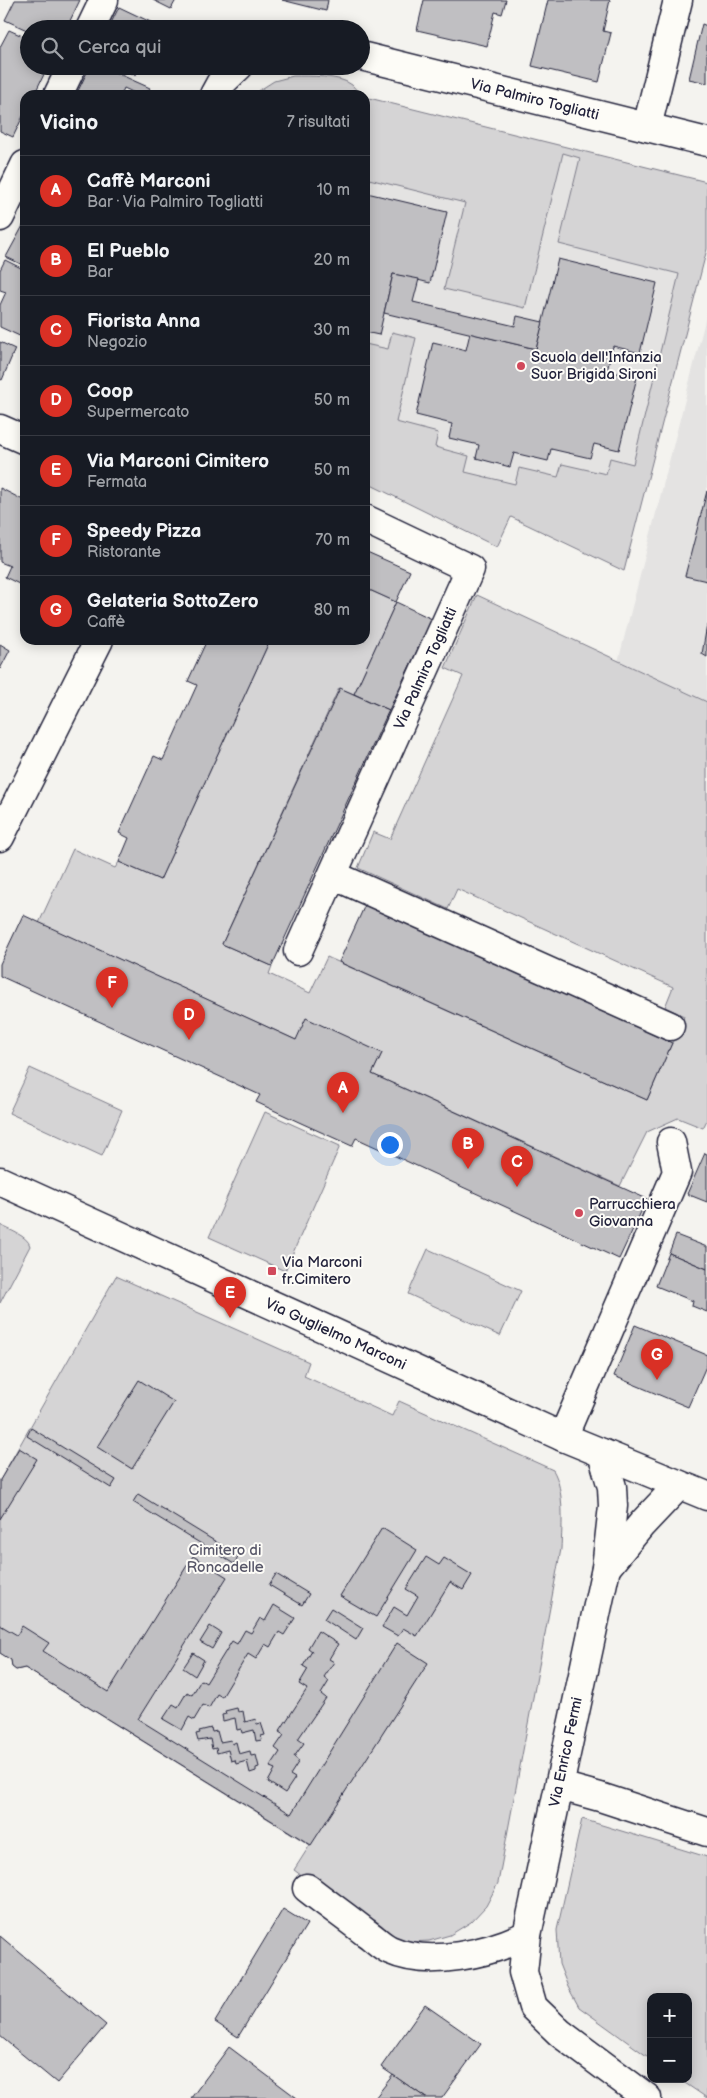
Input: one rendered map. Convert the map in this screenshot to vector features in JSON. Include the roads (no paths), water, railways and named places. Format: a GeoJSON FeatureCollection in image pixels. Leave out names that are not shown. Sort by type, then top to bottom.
{"type":"FeatureCollection","features":[{"type":"Feature","properties":{"kind":"street"},"geometry":{"type":"LineString","coordinates":[[94,20],[104,0]]}},
{"type":"Feature","properties":{"kind":"street"},"geometry":{"type":"LineString","coordinates":[[647,127],[678,0]]}},
{"type":"Feature","properties":{"kind":"street","name":"Via Palmiro Togliatti"},"geometry":{"type":"LineString","coordinates":[[370,58],[707,142]]}},
{"type":"Feature","properties":{"kind":"street"},"geometry":{"type":"LineString","coordinates":[[60,90],[68,75]]}},
{"type":"Feature","properties":{"kind":"street"},"geometry":{"type":"LineString","coordinates":[[217,90],[230,75]]}},
{"type":"Feature","properties":{"kind":"street"},"geometry":{"type":"LineString","coordinates":[[0,217],[20,175]]}},
{"type":"Feature","properties":{"kind":"street"},"geometry":{"type":"LineString","coordinates":[[0,428],[20,438]]}},
{"type":"Feature","properties":{"kind":"street","name":"Via Palmiro Togliatti"},"geometry":{"type":"LineString","coordinates":[[298,951],[470,569],[370,521]]}},
{"type":"Feature","properties":{"kind":"street"},"geometry":{"type":"LineString","coordinates":[[0,837],[96,645]]}},
{"type":"Feature","properties":{"kind":"street"},"geometry":{"type":"LineString","coordinates":[[333,875],[670,1026]]}},
{"type":"Feature","properties":{"kind":"street"},"geometry":{"type":"LineString","coordinates":[[563,1437],[677,1172],[671,1142]]}},
{"type":"Feature","properties":{"kind":"street","name":"Via Guglielmo Marconi"},"geometry":{"type":"LineString","coordinates":[[0,1181],[563,1437],[699,1488]]}},
{"type":"Feature","properties":{"kind":"street","name":"Via Enrico Fermi"},"geometry":{"type":"LineString","coordinates":[[602,1453],[612,1487],[613,1506],[606,1568],[527,1935],[523,1972],[532,2007],[560,2034],[647,2098]]}},
{"type":"Feature","properties":{"kind":"street","name":"Via Enrico Fermi"},"geometry":{"type":"LineString","coordinates":[[606,1568],[642,1524],[699,1488]]}},
{"type":"Feature","properties":{"kind":"street"},"geometry":{"type":"LineString","coordinates":[[560,1786],[707,1832]]}},
{"type":"Feature","properties":{"kind":"street"},"geometry":{"type":"LineString","coordinates":[[307,1888],[389,1950],[408,1955],[428,1958],[465,1955],[500,1947],[527,1935]]}},
{"type":"Feature","properties":{"kind":"place","name":"Scuola dell'Infanzia Suor Brigida Sironi"},"geometry":{"type":"Point","coordinates":[521,366]}},
{"type":"Feature","properties":{"kind":"place","name":"Speedy Pizza"},"geometry":{"type":"Point","coordinates":[112,1008]}},
{"type":"Feature","properties":{"kind":"place","name":"Coop"},"geometry":{"type":"Point","coordinates":[189,1040]}},
{"type":"Feature","properties":{"kind":"place","name":"Caffè Marconi"},"geometry":{"type":"Point","coordinates":[343,1113]}},
{"type":"Feature","properties":{"kind":"place","name":"El Pueblo"},"geometry":{"type":"Point","coordinates":[468,1169]}},
{"type":"Feature","properties":{"kind":"place","name":"Fiorista Anna"},"geometry":{"type":"Point","coordinates":[517,1187]}},
{"type":"Feature","properties":{"kind":"place","name":"Parrucchiera Giovanna"},"geometry":{"type":"Point","coordinates":[579,1213]}},
{"type":"Feature","properties":{"kind":"place","name":"Via Marconi fr.Cimitero"},"geometry":{"type":"Point","coordinates":[272,1271]}},
{"type":"Feature","properties":{"kind":"place","name":"Via Marconi Cimitero"},"geometry":{"type":"Point","coordinates":[230,1318]}},
{"type":"Feature","properties":{"kind":"place","name":"Gelateria SottoZero"},"geometry":{"type":"Point","coordinates":[657,1380]}},
{"type":"Feature","properties":{"kind":"park label","name":"Cimitero di Roncadelle"},"geometry":{"type":"Point","coordinates":[225,1558]}}]}
